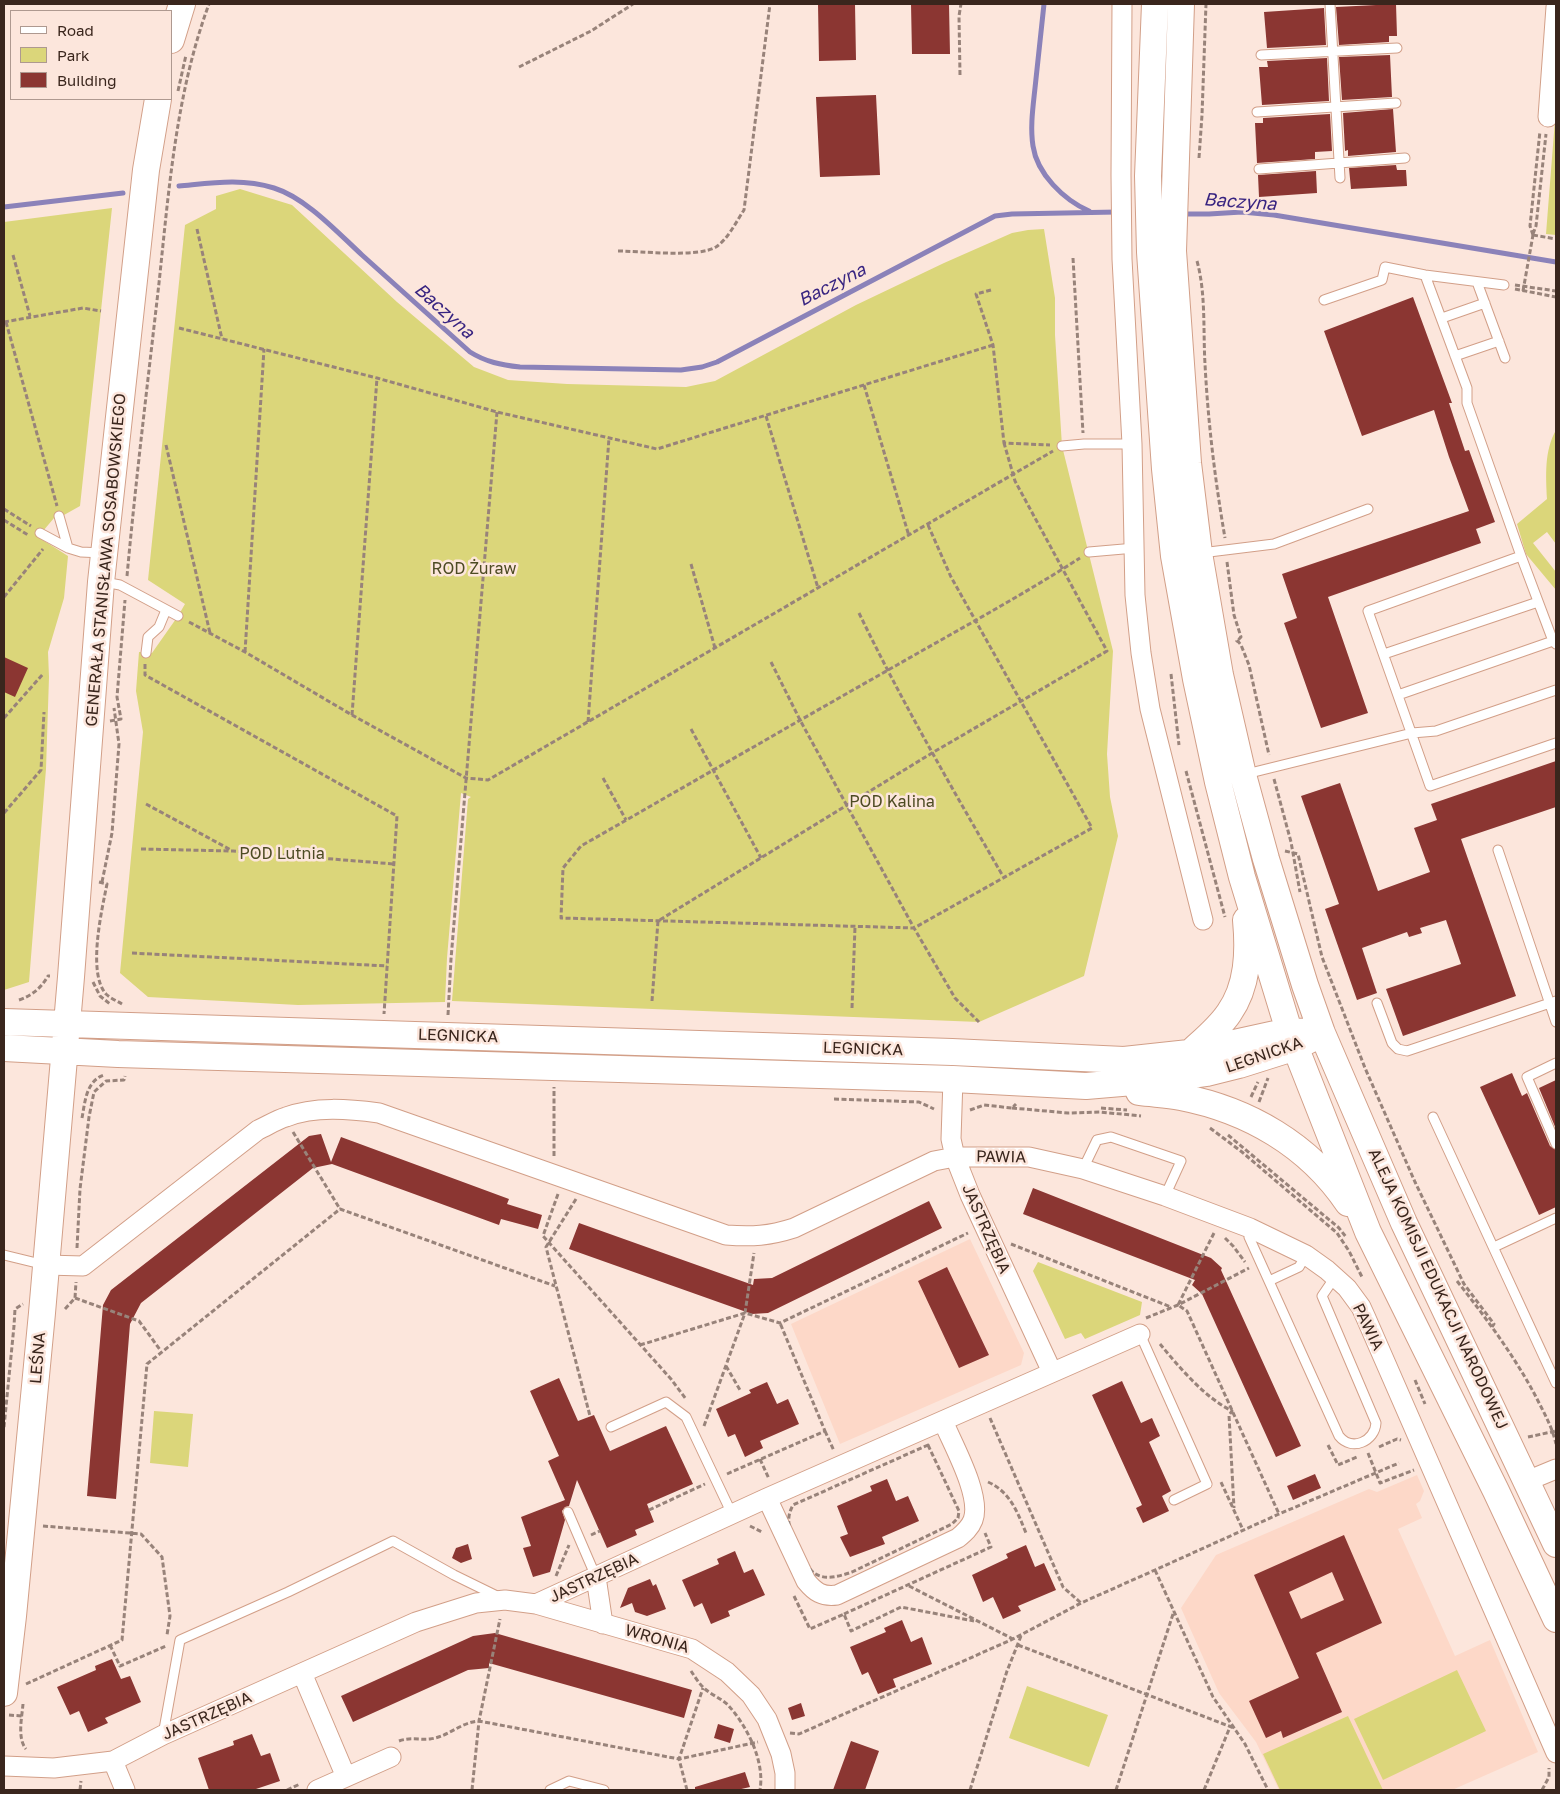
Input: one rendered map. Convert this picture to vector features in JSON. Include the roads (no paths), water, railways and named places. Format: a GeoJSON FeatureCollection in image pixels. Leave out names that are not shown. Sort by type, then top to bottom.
{"type":"FeatureCollection","features":[{"type":"Feature","properties":{"kind":"main road"},"geometry":{"type":"LineString","coordinates":[[172,37],[182,4]]}},
{"type":"Feature","properties":{"kind":"main road"},"geometry":{"type":"LineString","coordinates":[[1155,4],[1148,176],[1173,254]]}},
{"type":"Feature","properties":{"kind":"main road"},"geometry":{"type":"LineString","coordinates":[[1180,4],[1173,254],[1164,469],[1174,556],[1202,707],[1218,782],[1242,877],[1292,1039],[1358,1236]]}},
{"type":"Feature","properties":{"kind":"main road","name":"GENERAŁA STANISŁAWA SOSABOWSKIEGO"},"geometry":{"type":"LineString","coordinates":[[67,1023],[101,582],[146,170],[158,100]]}},
{"type":"Feature","properties":{"kind":"main road","name":"ALEJA KOMISJI EDUKACJI NARODOWEJ"},"geometry":{"type":"LineString","coordinates":[[1173,254],[1188,463],[1199,553],[1220,675],[1243,775],[1269,868],[1305,985],[1322,1032],[1404,1223],[1556,1544]]}},
{"type":"Feature","properties":{"kind":"main road"},"geometry":{"type":"LineString","coordinates":[[1189,1054],[1229,1013],[1246,972],[1247,938],[1242,877]]}},
{"type":"Feature","properties":{"kind":"main road","name":"LEGNICKA"},"geometry":{"type":"LineString","coordinates":[[4,1022],[67,1023],[122,1017],[1124,1060],[1189,1054],[1292,1039],[1322,1032]]}},
{"type":"Feature","properties":{"kind":"main road","name":"LEŚNA"},"geometry":{"type":"LineString","coordinates":[[15,1689],[13,1616],[67,1023]]}},
{"type":"Feature","properties":{"kind":"main road","name":"LEGNICKA"},"geometry":{"type":"LineString","coordinates":[[4,1048],[64,1052],[952,1079],[1088,1097],[1256,1061],[1292,1039]]}},
{"type":"Feature","properties":{"kind":"main road"},"geometry":{"type":"LineString","coordinates":[[1088,1097],[1180,1097],[1228,1109],[1283,1137],[1318,1167],[1339,1190],[1358,1236],[1491,1482],[1556,1619]]}},
{"type":"Feature","properties":{"kind":"street"},"geometry":{"type":"LineString","coordinates":[[1122,4],[1120,174],[1122,259],[1132,444],[1135,595],[1150,709],[1203,920]]}},
{"type":"Feature","properties":{"kind":"street"},"geometry":{"type":"LineString","coordinates":[[1548,113],[1556,7]]}},
{"type":"Feature","properties":{"kind":"street","name":"JASTRZĘBIA"},"geometry":{"type":"LineString","coordinates":[[952,1079],[951,1139],[955,1157],[970,1195],[1052,1372]]}},
{"type":"Feature","properties":{"kind":"street"},"geometry":{"type":"LineString","coordinates":[[46,1265],[83,1266],[258,1130],[287,1117],[312,1111],[346,1109],[379,1113],[549,1174],[726,1234],[753,1237],[774,1235],[794,1228],[934,1162],[955,1157]]}},
{"type":"Feature","properties":{"kind":"street","name":"PAWIA"},"geometry":{"type":"LineString","coordinates":[[955,1157],[1028,1157],[1083,1169],[1165,1196],[1250,1228],[1306,1255],[1335,1276],[1347,1288],[1360,1307],[1556,1753]]}},
{"type":"Feature","properties":{"kind":"street","name":"JASTRZĘBIA"},"geometry":{"type":"LineString","coordinates":[[4,1766],[54,1768],[113,1761],[163,1735],[416,1622],[476,1603],[505,1609],[536,1604],[596,1577],[738,1520],[770,1492],[942,1421],[1052,1372],[1142,1326]]}},
{"type":"Feature","properties":{"kind":"street"},"geometry":{"type":"LineString","coordinates":[[770,1492],[806,1581],[813,1590],[826,1596],[837,1596],[958,1538],[973,1520],[976,1507],[973,1493],[942,1421]]}},
{"type":"Feature","properties":{"kind":"street"},"geometry":{"type":"LineString","coordinates":[[1527,1481],[1556,1469]]}},
{"type":"Feature","properties":{"kind":"street"},"geometry":{"type":"LineString","coordinates":[[596,1577],[603,1624]]}},
{"type":"Feature","properties":{"kind":"street","name":"WRONIA"},"geometry":{"type":"LineString","coordinates":[[536,1604],[692,1648],[728,1672],[751,1695],[782,1739],[781,1754],[785,1773],[785,1790]]}},
{"type":"Feature","properties":{"kind":"street"},"geometry":{"type":"LineString","coordinates":[[302,1673],[346,1777]]}},
{"type":"Feature","properties":{"kind":"street"},"geometry":{"type":"LineString","coordinates":[[310,1787],[346,1777],[392,1750]]}},
{"type":"Feature","properties":{"kind":"street"},"geometry":{"type":"LineString","coordinates":[[113,1761],[125,1790]]}},
{"type":"Feature","properties":{"kind":"lane"},"geometry":{"type":"LineString","coordinates":[[1330,4],[1340,178]]}},
{"type":"Feature","properties":{"kind":"lane"},"geometry":{"type":"LineString","coordinates":[[1261,55],[1397,48]]}},
{"type":"Feature","properties":{"kind":"lane"},"geometry":{"type":"LineString","coordinates":[[1256,112],[1396,103]]}},
{"type":"Feature","properties":{"kind":"lane"},"geometry":{"type":"LineString","coordinates":[[1259,169],[1405,158]]}},
{"type":"Feature","properties":{"kind":"lane"},"geometry":{"type":"LineString","coordinates":[[1324,300],[1382,280],[1385,267],[1425,275],[1504,285]]}},
{"type":"Feature","properties":{"kind":"lane"},"geometry":{"type":"LineString","coordinates":[[1398,695],[1555,642],[1521,556],[1467,403],[1467,388],[1425,275]]}},
{"type":"Feature","properties":{"kind":"lane"},"geometry":{"type":"LineString","coordinates":[[1477,282],[1505,358]]}},
{"type":"Feature","properties":{"kind":"lane"},"geometry":{"type":"LineString","coordinates":[[1442,318],[1485,303]]}},
{"type":"Feature","properties":{"kind":"lane"},"geometry":{"type":"LineString","coordinates":[[1455,356],[1499,341]]}},
{"type":"Feature","properties":{"kind":"lane"},"geometry":{"type":"LineString","coordinates":[[1062,446],[1132,444]]}},
{"type":"Feature","properties":{"kind":"lane"},"geometry":{"type":"LineString","coordinates":[[1199,553],[1274,544],[1368,509]]}},
{"type":"Feature","properties":{"kind":"lane"},"geometry":{"type":"LineString","coordinates":[[60,516],[68,548]]}},
{"type":"Feature","properties":{"kind":"lane"},"geometry":{"type":"LineString","coordinates":[[40,533],[68,548],[81,552],[104,553]]}},
{"type":"Feature","properties":{"kind":"lane"},"geometry":{"type":"LineString","coordinates":[[1089,552],[1135,548]]}},
{"type":"Feature","properties":{"kind":"lane"},"geometry":{"type":"LineString","coordinates":[[1521,556],[1368,611],[1430,786],[1556,743]]}},
{"type":"Feature","properties":{"kind":"lane"},"geometry":{"type":"LineString","coordinates":[[101,582],[120,585],[178,616]]}},
{"type":"Feature","properties":{"kind":"lane"},"geometry":{"type":"LineString","coordinates":[[1384,654],[1538,602]]}},
{"type":"Feature","properties":{"kind":"lane"},"geometry":{"type":"LineString","coordinates":[[146,653],[148,637],[159,627],[166,610]]}},
{"type":"Feature","properties":{"kind":"lane"},"geometry":{"type":"LineString","coordinates":[[1243,775],[1412,733],[1436,731],[1556,690]]}},
{"type":"Feature","properties":{"kind":"lane"},"geometry":{"type":"LineString","coordinates":[[1498,850],[1553,1002],[1556,1022]]}},
{"type":"Feature","properties":{"kind":"lane"},"geometry":{"type":"LineString","coordinates":[[1377,1004],[1392,1043],[1398,1049],[1407,1051],[1553,1002]]}},
{"type":"Feature","properties":{"kind":"lane"},"geometry":{"type":"LineString","coordinates":[[1556,1063],[1527,1077],[1556,1144]]}},
{"type":"Feature","properties":{"kind":"lane"},"geometry":{"type":"LineString","coordinates":[[1432,1117],[1556,1383]]}},
{"type":"Feature","properties":{"kind":"lane"},"geometry":{"type":"LineString","coordinates":[[1083,1169],[1097,1140],[1111,1137],[1181,1161],[1165,1196]]}},
{"type":"Feature","properties":{"kind":"lane"},"geometry":{"type":"LineString","coordinates":[[1494,1247],[1556,1218]]}},
{"type":"Feature","properties":{"kind":"lane"},"geometry":{"type":"LineString","coordinates":[[1250,1228],[1249,1237],[1339,1436],[1346,1443],[1355,1445],[1371,1437],[1376,1428],[1376,1423],[1322,1296],[1335,1276]]}},
{"type":"Feature","properties":{"kind":"lane"},"geometry":{"type":"LineString","coordinates":[[4,1255],[46,1265]]}},
{"type":"Feature","properties":{"kind":"lane"},"geometry":{"type":"LineString","coordinates":[[1269,1281],[1299,1267],[1306,1255]]}},
{"type":"Feature","properties":{"kind":"lane"},"geometry":{"type":"LineString","coordinates":[[1142,1326],[1207,1484],[1174,1500]]}},
{"type":"Feature","properties":{"kind":"lane"},"geometry":{"type":"LineString","coordinates":[[1547,1366],[1556,1361]]}},
{"type":"Feature","properties":{"kind":"lane"},"geometry":{"type":"LineString","coordinates":[[611,1427],[666,1402],[686,1417],[738,1520]]}},
{"type":"Feature","properties":{"kind":"lane"},"geometry":{"type":"LineString","coordinates":[[568,1512],[596,1577]]}},
{"type":"Feature","properties":{"kind":"lane"},"geometry":{"type":"LineString","coordinates":[[163,1735],[180,1640],[288,1592],[393,1541],[454,1574],[505,1609]]}},
{"type":"Feature","properties":{"kind":"lane"},"geometry":{"type":"LineString","coordinates":[[550,1790],[569,1781],[604,1790]]}},
{"type":"Feature","properties":{"kind":"waterway"},"geometry":{"type":"LineString","coordinates":[[1044,4],[1032,117],[1033,146],[1040,166],[1053,185],[1070,200],[1089,211]]}},
{"type":"Feature","properties":{"kind":"waterway","name":"Baczyna"},"geometry":{"type":"LineString","coordinates":[[179,186],[238,182],[250,183],[274,188],[298,199],[321,217],[470,352],[494,362],[520,367],[681,370],[702,367],[717,362],[995,216],[1117,212]]}},
{"type":"Feature","properties":{"kind":"waterway","name":"Baczyna"},"geometry":{"type":"LineString","coordinates":[[4,207],[123,193]]}},
{"type":"Feature","properties":{"kind":"waterway","name":"Baczyna"},"geometry":{"type":"LineString","coordinates":[[1183,214],[1242,212],[1274,215],[1556,262]]}},
{"type":"Feature","properties":{"kind":"park label","name":"ROD Żuraw"},"geometry":{"type":"Point","coordinates":[474,569]}},
{"type":"Feature","properties":{"kind":"park label","name":"POD Kalina"},"geometry":{"type":"Point","coordinates":[892,802]}},
{"type":"Feature","properties":{"kind":"park label","name":"POD Lutnia"},"geometry":{"type":"Point","coordinates":[282,854]}}]}
